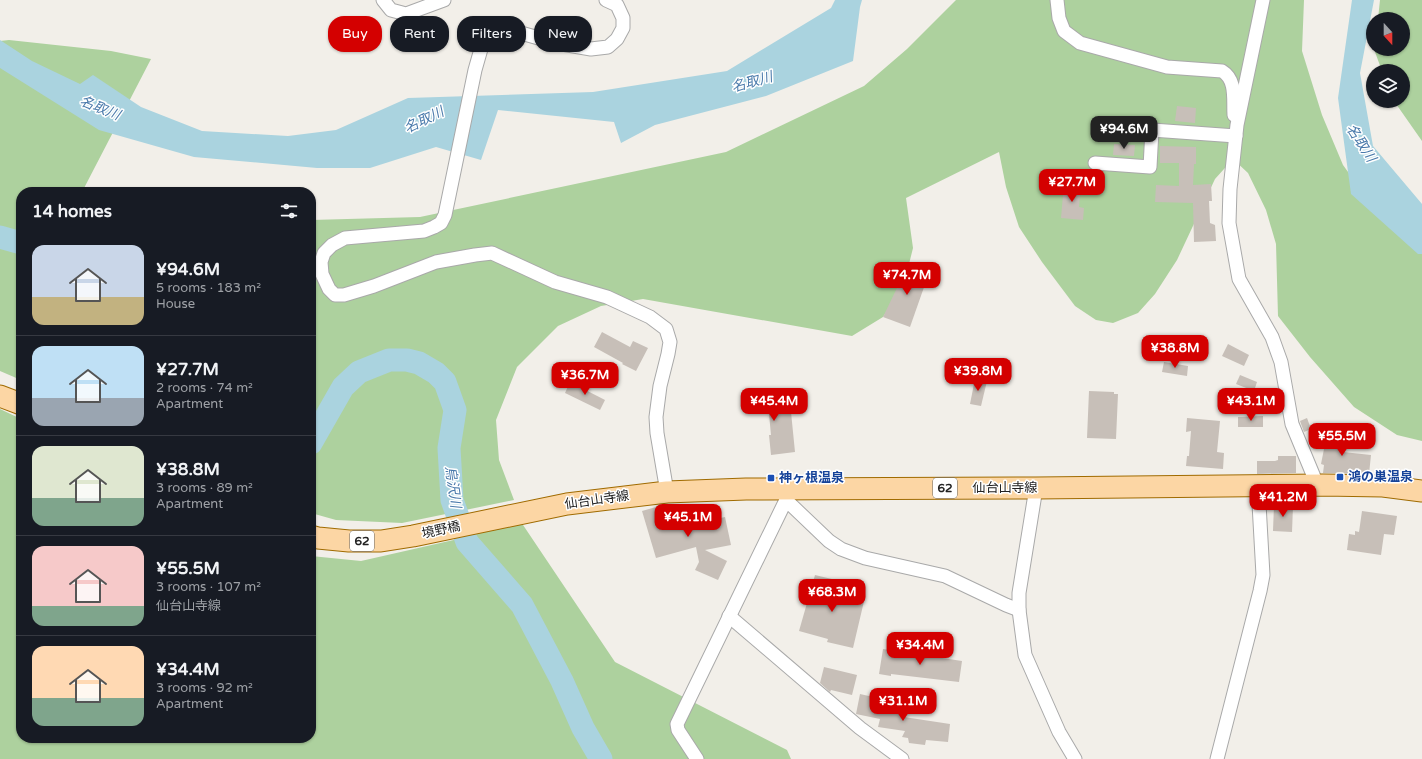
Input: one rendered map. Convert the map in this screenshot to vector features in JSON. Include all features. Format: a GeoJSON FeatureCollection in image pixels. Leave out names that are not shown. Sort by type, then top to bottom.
{"type":"FeatureCollection","features":[{"type":"Feature","properties":{"kind":"main road"},"geometry":{"type":"LineString","coordinates":[[0,396],[16,402]]}},
{"type":"Feature","properties":{"kind":"main road","name":"仙台山寺線"},"geometry":{"type":"LineString","coordinates":[[470,525],[567,504],[667,492],[746,489],[786,495],[1036,488],[1258,486],[1383,486],[1422,491]]}},
{"type":"Feature","properties":{"kind":"main road","name":"境野橋"},"geometry":{"type":"LineString","coordinates":[[316,537],[349,541],[381,541],[470,525]]}},
{"type":"Feature","properties":{"kind":"street"},"geometry":{"type":"LineString","coordinates":[[383,0],[391,10],[406,14],[444,0]]}},
{"type":"Feature","properties":{"kind":"street"},"geometry":{"type":"LineString","coordinates":[[606,0],[617,5],[623,18],[623,28],[617,39],[608,48],[591,49],[556,43],[521,33],[500,31],[491,33],[483,42],[475,70],[453,181],[445,215],[441,223],[434,228],[424,231],[345,238],[332,245],[324,253],[321,262],[322,274],[329,289],[336,295],[344,295],[374,286],[436,262],[492,253],[555,282],[607,297],[650,316],[666,329],[670,342],[660,386],[656,417],[657,433],[667,492]]}},
{"type":"Feature","properties":{"kind":"street"},"geometry":{"type":"LineString","coordinates":[[1057,0],[1059,18],[1064,31],[1080,43],[1167,67],[1222,71],[1228,74],[1233,87],[1234,115],[1237,130]]}},
{"type":"Feature","properties":{"kind":"street"},"geometry":{"type":"LineString","coordinates":[[1262,0],[1237,130],[1230,189],[1229,223],[1239,279],[1272,337],[1281,362],[1292,424],[1314,477],[1314,486]]}},
{"type":"Feature","properties":{"kind":"street"},"geometry":{"type":"LineString","coordinates":[[1095,163],[1150,167],[1152,130],[1237,130]]}},
{"type":"Feature","properties":{"kind":"street"},"geometry":{"type":"LineString","coordinates":[[1217,759],[1263,575],[1258,486]]}},
{"type":"Feature","properties":{"kind":"street"},"geometry":{"type":"LineString","coordinates":[[1036,488],[1019,593],[1019,610],[1025,655],[1059,732],[1075,759]]}},
{"type":"Feature","properties":{"kind":"street"},"geometry":{"type":"LineString","coordinates":[[697,759],[678,730],[677,724],[786,495],[829,541],[841,549],[865,558],[945,576],[1006,606],[1019,610]]}},
{"type":"Feature","properties":{"kind":"street"},"geometry":{"type":"LineString","coordinates":[[729,616],[860,728],[902,759]]}},
{"type":"Feature","properties":{"kind":"green space"},"geometry":{"type":"Polygon","coordinates":[[[956,0],[1304,0],[1302,51],[1322,115],[1343,165],[1369,201],[1422,235],[1422,441],[1397,435],[1354,407],[1310,357],[1278,316],[1276,244],[1266,210],[1248,173],[1233,159],[1215,179],[1177,260],[1155,294],[1138,313],[1113,323],[1096,320],[1075,306],[1042,262],[1019,227],[1006,187],[999,152],[906,198],[913,248],[904,284],[883,317],[852,336],[643,299],[601,306],[558,326],[517,367],[496,420],[499,460],[514,500],[402,523],[336,520],[316,514],[316,220],[420,217],[726,152],[864,86],[907,49],[956,0]]]}},
{"type":"Feature","properties":{"kind":"green space"},"geometry":{"type":"Polygon","coordinates":[[[1380,0],[1422,0],[1422,141],[1399,108],[1410,108],[1410,64],[1379,64],[1376,56],[1410,56],[1410,12],[1379,12],[1380,0]]]}},
{"type":"Feature","properties":{"kind":"green space"},"geometry":{"type":"Polygon","coordinates":[[[9,40],[111,51],[151,59],[85,187],[16,187],[16,378],[0,371],[0,41],[9,40]]]}},
{"type":"Feature","properties":{"kind":"green space"},"geometry":{"type":"Polygon","coordinates":[[[0,409],[16,417],[16,743],[316,743],[316,556],[361,561],[458,539],[519,519],[615,662],[787,750],[791,759],[0,759],[0,409]]]}},
{"type":"Feature","properties":{"kind":"water","name":"名取川"},"geometry":{"type":"Polygon","coordinates":[[[835,0],[862,0],[853,61],[766,96],[655,125],[621,143],[614,122],[498,110],[481,160],[436,147],[370,168],[317,168],[194,157],[99,130],[0,68],[0,40],[32,61],[80,84],[93,75],[141,107],[202,131],[288,136],[336,130],[408,98],[593,92],[727,71],[831,8],[835,0]]]}},
{"type":"Feature","properties":{"kind":"water","name":"名取川"},"geometry":{"type":"Polygon","coordinates":[[[1352,0],[1374,0],[1372,12],[1366,12],[1366,42],[1360,73],[1373,146],[1422,204],[1422,254],[1418,254],[1351,194],[1338,98],[1352,0]]]}},
{"type":"Feature","properties":{"kind":"building"},"geometry":{"type":"Polygon","coordinates":[[[1177,106],[1196,108],[1195,123],[1175,121],[1177,106]]]}},
{"type":"Feature","properties":{"kind":"building"},"geometry":{"type":"Polygon","coordinates":[[[1114,144],[1135,145],[1134,156],[1113,155],[1114,144]]]}},
{"type":"Feature","properties":{"kind":"building"},"geometry":{"type":"Polygon","coordinates":[[[1160,146],[1196,147],[1196,164],[1194,164],[1193,185],[1211,184],[1212,201],[1209,201],[1210,223],[1215,225],[1216,241],[1194,242],[1193,203],[1155,202],[1156,185],[1179,186],[1179,163],[1160,163],[1160,146]]]}},
{"type":"Feature","properties":{"kind":"building"},"geometry":{"type":"Polygon","coordinates":[[[1064,183],[1081,185],[1079,207],[1084,208],[1083,220],[1061,218],[1064,183]]]}},
{"type":"Feature","properties":{"kind":"building"},"geometry":{"type":"Polygon","coordinates":[[[909,263],[929,273],[910,327],[883,317],[909,263]]]}},
{"type":"Feature","properties":{"kind":"building"},"geometry":{"type":"Polygon","coordinates":[[[602,332],[630,347],[633,341],[648,348],[636,371],[594,347],[602,332]]]}},
{"type":"Feature","properties":{"kind":"building"},"geometry":{"type":"Polygon","coordinates":[[[1228,344],[1249,355],[1244,366],[1222,356],[1228,344]]]}},
{"type":"Feature","properties":{"kind":"building"},"geometry":{"type":"Polygon","coordinates":[[[966,361],[976,361],[977,376],[967,377],[966,361]]]}},
{"type":"Feature","properties":{"kind":"building"},"geometry":{"type":"Polygon","coordinates":[[[1164,362],[1188,366],[1187,376],[1162,372],[1164,362]]]}},
{"type":"Feature","properties":{"kind":"building"},"geometry":{"type":"Polygon","coordinates":[[[1240,375],[1257,382],[1254,391],[1236,384],[1240,375]]]}},
{"type":"Feature","properties":{"kind":"building"},"geometry":{"type":"Polygon","coordinates":[[[975,379],[987,381],[981,406],[970,404],[975,379]]]}},
{"type":"Feature","properties":{"kind":"building"},"geometry":{"type":"Polygon","coordinates":[[[570,382],[605,400],[600,410],[565,393],[570,382]]]}},
{"type":"Feature","properties":{"kind":"building"},"geometry":{"type":"Polygon","coordinates":[[[746,391],[763,393],[762,405],[790,402],[795,452],[771,455],[769,414],[743,411],[746,391]]]}},
{"type":"Feature","properties":{"kind":"building"},"geometry":{"type":"Polygon","coordinates":[[[1089,391],[1114,392],[1114,394],[1118,394],[1116,439],[1087,438],[1089,391]]]}},
{"type":"Feature","properties":{"kind":"building"},"geometry":{"type":"Polygon","coordinates":[[[1263,416],[1263,427],[1238,427],[1238,417],[1263,416]]]}},
{"type":"Feature","properties":{"kind":"building"},"geometry":{"type":"Polygon","coordinates":[[[1187,418],[1220,421],[1217,452],[1224,453],[1223,469],[1186,466],[1187,456],[1189,456],[1191,431],[1186,432],[1187,418]]]}},
{"type":"Feature","properties":{"kind":"building"},"geometry":{"type":"Polygon","coordinates":[[[1307,418],[1311,429],[1304,432],[1300,421],[1307,418]]]}},
{"type":"Feature","properties":{"kind":"building"},"geometry":{"type":"Polygon","coordinates":[[[1321,433],[1346,438],[1343,452],[1371,455],[1369,474],[1323,473],[1324,465],[1321,464],[1324,449],[1318,448],[1321,433]]]}},
{"type":"Feature","properties":{"kind":"building"},"geometry":{"type":"Polygon","coordinates":[[[1278,456],[1296,456],[1296,473],[1257,474],[1257,461],[1275,461],[1278,460],[1278,456]]]}},
{"type":"Feature","properties":{"kind":"building"},"geometry":{"type":"Polygon","coordinates":[[[673,504],[679,527],[725,517],[731,545],[705,550],[727,561],[718,580],[695,570],[699,562],[696,547],[656,558],[642,511],[663,505],[673,504]]]}},
{"type":"Feature","properties":{"kind":"building"},"geometry":{"type":"Polygon","coordinates":[[[1274,505],[1293,506],[1292,532],[1273,531],[1274,505]]]}},
{"type":"Feature","properties":{"kind":"building"},"geometry":{"type":"Polygon","coordinates":[[[1362,511],[1397,516],[1394,535],[1384,534],[1381,555],[1347,550],[1349,534],[1355,535],[1355,531],[1359,532],[1362,511]]]}},
{"type":"Feature","properties":{"kind":"building"},"geometry":{"type":"Polygon","coordinates":[[[815,575],[836,580],[833,590],[865,597],[853,648],[827,642],[828,639],[799,631],[815,575]]]}},
{"type":"Feature","properties":{"kind":"building"},"geometry":{"type":"Polygon","coordinates":[[[883,649],[962,661],[959,682],[879,674],[883,649]]]}},
{"type":"Feature","properties":{"kind":"building"},"geometry":{"type":"Polygon","coordinates":[[[824,667],[857,675],[852,695],[831,690],[830,692],[820,683],[824,667]]]}},
{"type":"Feature","properties":{"kind":"building"},"geometry":{"type":"Polygon","coordinates":[[[860,694],[882,699],[880,708],[905,714],[904,717],[950,724],[948,742],[926,740],[925,745],[909,743],[908,738],[902,737],[905,731],[878,727],[880,719],[856,714],[860,694]]]}},
{"type":"Feature","properties":{"kind":"waterway","name":"烏沢川"},"geometry":{"type":"LineString","coordinates":[[0,237],[16,242]]}},
{"type":"Feature","properties":{"kind":"waterway","name":"烏沢川"},"geometry":{"type":"LineString","coordinates":[[316,434],[343,387],[359,372],[389,360],[407,360],[419,363],[436,373],[445,382],[455,410],[449,448],[452,500],[467,542],[522,605],[562,681],[583,728],[601,759]]}},
{"type":"Feature","properties":{"kind":"place","name":"鴻の巣温泉"},"geometry":{"type":"Point","coordinates":[1340,477]}},
{"type":"Feature","properties":{"kind":"place","name":"神ヶ根温泉"},"geometry":{"type":"Point","coordinates":[771,478]}}]}
